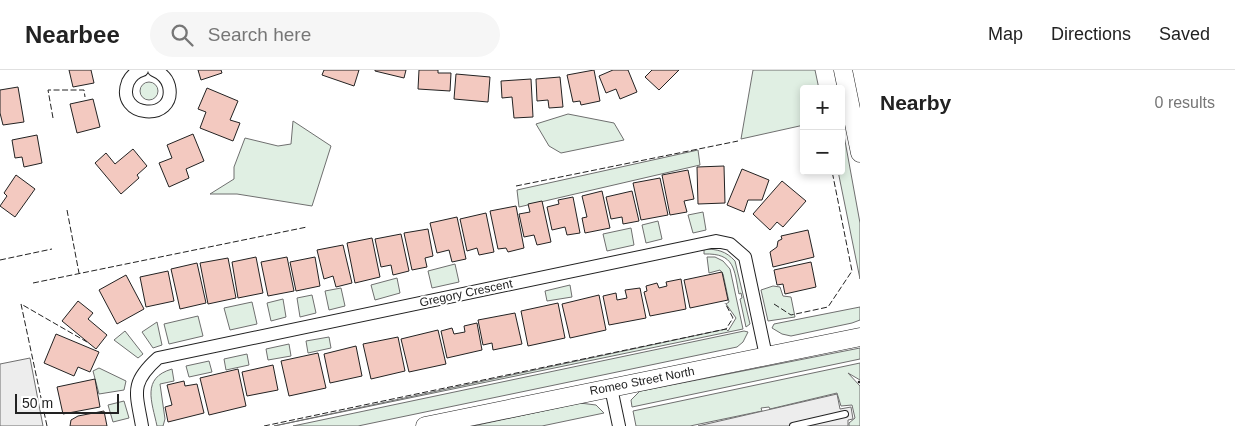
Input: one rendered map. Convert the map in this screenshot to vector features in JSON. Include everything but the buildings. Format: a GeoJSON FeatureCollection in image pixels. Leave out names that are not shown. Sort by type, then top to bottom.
{"type":"FeatureCollection","features":[{"type":"Feature","properties":{"kind":"main road"},"geometry":{"type":"LineString","coordinates":[[843,70],[860,153]]}},
{"type":"Feature","properties":{"kind":"main road","name":"Romeo Street North"},"geometry":{"type":"LineString","coordinates":[[425,426],[860,337]]}},
{"type":"Feature","properties":{"kind":"street"},"geometry":{"type":"LineString","coordinates":[[142,70],[130,74],[126,90],[131,104],[140,111],[149,112],[156,111],[162,107],[167,101],[170,88],[164,76],[154,70]]}},
{"type":"Feature","properties":{"kind":"street","name":"Gregory Crescent"},"geometry":{"type":"LineString","coordinates":[[142,426],[136,388],[144,370],[158,358],[716,241],[730,244],[745,257],[766,356]]}},
{"type":"Feature","properties":{"kind":"street"},"geometry":{"type":"LineString","coordinates":[[611,388],[619,426]]}},
{"type":"Feature","properties":{"kind":"lane"},"geometry":{"type":"LineString","coordinates":[[793,426],[845,414]]}},
{"type":"Feature","properties":{"kind":"green space"},"geometry":{"type":"Polygon","coordinates":[[[753,70],[815,70],[818,85],[800,85],[800,126],[741,139],[753,70]]]}},
{"type":"Feature","properties":{"kind":"green space"},"geometry":{"type":"Polygon","coordinates":[[[145,82],[153,82],[158,87],[156,98],[145,100],[140,95],[140,87],[145,82]]]}},
{"type":"Feature","properties":{"kind":"green space"},"geometry":{"type":"Polygon","coordinates":[[[568,114],[614,123],[624,140],[561,153],[549,146],[536,124],[568,114]]]}},
{"type":"Feature","properties":{"kind":"green space"},"geometry":{"type":"Polygon","coordinates":[[[293,121],[331,146],[312,206],[237,194],[210,194],[234,179],[234,167],[245,138],[278,146],[291,144],[293,121]]]}},
{"type":"Feature","properties":{"kind":"green space"},"geometry":{"type":"Polygon","coordinates":[[[845,141],[860,223],[860,279],[839,175],[845,175],[845,141]]]}},
{"type":"Feature","properties":{"kind":"green space"},"geometry":{"type":"Polygon","coordinates":[[[698,150],[700,165],[519,207],[517,190],[698,150]]]}},
{"type":"Feature","properties":{"kind":"green space"},"geometry":{"type":"Polygon","coordinates":[[[703,212],[706,230],[693,233],[688,215],[703,212]]]}},
{"type":"Feature","properties":{"kind":"green space"},"geometry":{"type":"Polygon","coordinates":[[[658,221],[662,239],[646,243],[642,225],[658,221]]]}},
{"type":"Feature","properties":{"kind":"green space"},"geometry":{"type":"Polygon","coordinates":[[[631,228],[634,245],[607,251],[603,234],[631,228]]]}},
{"type":"Feature","properties":{"kind":"green space"},"geometry":{"type":"Polygon","coordinates":[[[704,249],[721,251],[735,261],[750,324],[746,327],[740,299],[742,298],[741,293],[739,294],[731,264],[722,256],[704,254],[704,249]]]}},
{"type":"Feature","properties":{"kind":"green space"},"geometry":{"type":"Polygon","coordinates":[[[707,257],[715,257],[723,261],[730,269],[743,329],[274,426],[726,329],[728,331],[736,318],[726,304],[729,302],[723,274],[720,270],[709,273],[707,257]]]}},
{"type":"Feature","properties":{"kind":"green space"},"geometry":{"type":"Polygon","coordinates":[[[455,264],[459,282],[432,288],[428,271],[455,264]]]}},
{"type":"Feature","properties":{"kind":"green space"},"geometry":{"type":"Polygon","coordinates":[[[397,278],[400,293],[375,300],[371,285],[397,278]]]}},
{"type":"Feature","properties":{"kind":"green space"},"geometry":{"type":"Polygon","coordinates":[[[570,285],[572,297],[547,301],[545,291],[570,285]]]}},
{"type":"Feature","properties":{"kind":"green space"},"geometry":{"type":"Polygon","coordinates":[[[773,286],[780,287],[783,296],[791,297],[795,317],[768,321],[761,290],[773,286]]]}},
{"type":"Feature","properties":{"kind":"green space"},"geometry":{"type":"Polygon","coordinates":[[[341,288],[345,306],[329,310],[325,291],[341,288]]]}},
{"type":"Feature","properties":{"kind":"green space"},"geometry":{"type":"Polygon","coordinates":[[[312,295],[316,313],[300,317],[297,298],[312,295]]]}},
{"type":"Feature","properties":{"kind":"green space"},"geometry":{"type":"Polygon","coordinates":[[[283,299],[286,317],[271,321],[267,303],[283,299]]]}},
{"type":"Feature","properties":{"kind":"green space"},"geometry":{"type":"Polygon","coordinates":[[[252,302],[257,324],[230,330],[224,308],[252,302]]]}},
{"type":"Feature","properties":{"kind":"green space"},"geometry":{"type":"Polygon","coordinates":[[[860,307],[860,320],[852,323],[791,336],[782,334],[772,328],[774,324],[860,307]]]}},
{"type":"Feature","properties":{"kind":"green space"},"geometry":{"type":"Polygon","coordinates":[[[198,316],[203,336],[169,344],[164,324],[198,316]]]}},
{"type":"Feature","properties":{"kind":"green space"},"geometry":{"type":"Polygon","coordinates":[[[157,322],[162,345],[153,348],[142,332],[157,322]]]}},
{"type":"Feature","properties":{"kind":"green space"},"geometry":{"type":"Polygon","coordinates":[[[125,331],[143,354],[138,358],[114,340],[125,331]]]}},
{"type":"Feature","properties":{"kind":"green space"},"geometry":{"type":"Polygon","coordinates":[[[744,331],[748,332],[743,342],[737,347],[358,426],[293,426],[744,331]]]}},
{"type":"Feature","properties":{"kind":"green space"},"geometry":{"type":"Polygon","coordinates":[[[329,337],[331,348],[308,353],[306,341],[329,337]]]}},
{"type":"Feature","properties":{"kind":"green space"},"geometry":{"type":"Polygon","coordinates":[[[289,344],[291,356],[268,360],[266,349],[289,344]]]}},
{"type":"Feature","properties":{"kind":"green space"},"geometry":{"type":"Polygon","coordinates":[[[860,348],[860,359],[632,407],[631,400],[640,391],[860,348]]]}},
{"type":"Feature","properties":{"kind":"green space"},"geometry":{"type":"Polygon","coordinates":[[[247,354],[249,365],[226,370],[224,359],[247,354]]]}},
{"type":"Feature","properties":{"kind":"green space"},"geometry":{"type":"Polygon","coordinates":[[[209,361],[212,372],[189,377],[186,366],[209,361]]]}},
{"type":"Feature","properties":{"kind":"green space"},"geometry":{"type":"Polygon","coordinates":[[[860,363],[860,380],[848,373],[860,386],[860,426],[849,426],[849,423],[855,418],[852,405],[841,406],[837,393],[770,409],[769,407],[761,408],[762,411],[690,426],[636,426],[633,411],[860,363]]]}},
{"type":"Feature","properties":{"kind":"green space"},"geometry":{"type":"Polygon","coordinates":[[[99,368],[126,381],[124,390],[99,394],[93,371],[99,368]]]}},
{"type":"Feature","properties":{"kind":"green space"},"geometry":{"type":"Polygon","coordinates":[[[172,369],[174,381],[160,384],[165,419],[163,426],[157,426],[151,400],[152,385],[162,373],[172,369]]]}},
{"type":"Feature","properties":{"kind":"green space"},"geometry":{"type":"Polygon","coordinates":[[[124,401],[129,418],[113,422],[108,405],[124,401]]]}},
{"type":"Feature","properties":{"kind":"green space"},"geometry":{"type":"Polygon","coordinates":[[[580,403],[596,405],[604,413],[542,426],[473,426],[580,403]]]}},
{"type":"Feature","properties":{"kind":"shaded area"},"geometry":{"type":"Polygon","coordinates":[[[30,358],[43,426],[0,426],[0,364],[30,358]]]}},
{"type":"Feature","properties":{"kind":"shaded area"},"geometry":{"type":"Polygon","coordinates":[[[837,394],[840,409],[851,407],[853,419],[848,420],[848,426],[698,426],[837,394]]]}},
{"type":"Feature","properties":{"kind":"fence"},"geometry":{"type":"LineString","coordinates":[[53,118],[48,90],[84,90],[85,97]]}},
{"type":"Feature","properties":{"kind":"fence"},"geometry":{"type":"LineString","coordinates":[[516,186],[738,141]]}},
{"type":"Feature","properties":{"kind":"fence"},"geometry":{"type":"LineString","coordinates":[[774,304],[791,315],[828,307],[852,271],[833,175]]}},
{"type":"Feature","properties":{"kind":"fence"},"geometry":{"type":"LineString","coordinates":[[67,210],[79,273]]}},
{"type":"Feature","properties":{"kind":"fence"},"geometry":{"type":"LineString","coordinates":[[33,283],[307,227]]}},
{"type":"Feature","properties":{"kind":"fence"},"geometry":{"type":"LineString","coordinates":[[0,260],[52,249]]}},
{"type":"Feature","properties":{"kind":"fence"},"geometry":{"type":"LineString","coordinates":[[264,426],[726,329],[733,318],[725,303]]}},
{"type":"Feature","properties":{"kind":"fence"},"geometry":{"type":"LineString","coordinates":[[47,426],[21,304],[87,342]]}}]}
